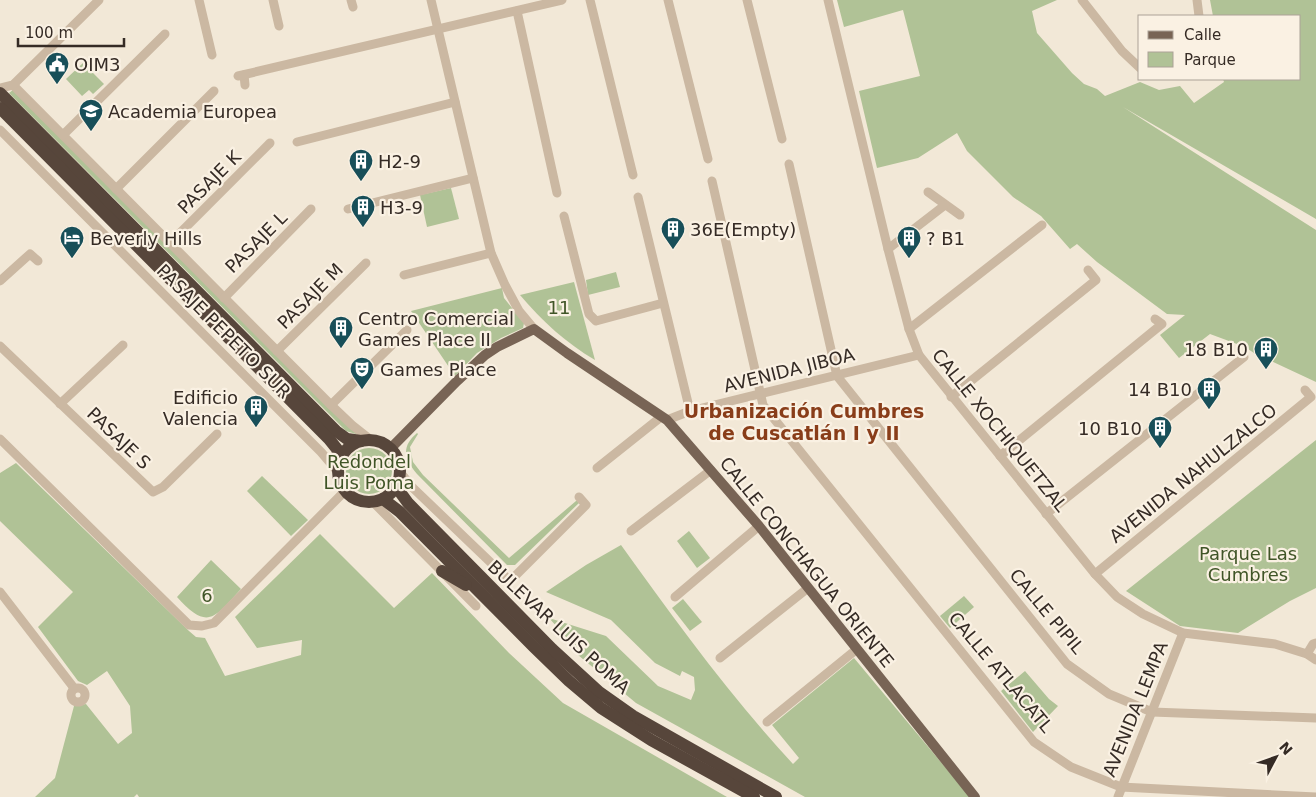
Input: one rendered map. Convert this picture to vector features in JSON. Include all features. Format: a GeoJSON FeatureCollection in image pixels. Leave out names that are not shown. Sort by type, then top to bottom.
{"type":"FeatureCollection","features":[{"type":"Feature","properties":{"kind":"highway"},"geometry":{"type":"LineString","coordinates":[[0,93],[341,435],[347,438],[379,442],[390,449],[398,462],[399,476],[391,494],[378,501],[358,500],[345,491],[339,480],[337,449],[329,439],[0,108]]}},
{"type":"Feature","properties":{"kind":"highway"},"geometry":{"type":"LineString","coordinates":[[339,467],[349,447],[366,441]]}},
{"type":"Feature","properties":{"kind":"highway","name":"BULEVAR LUIS POMA"},"geometry":{"type":"LineString","coordinates":[[399,476],[400,492],[408,504],[552,649],[599,692],[633,716],[776,797]]}},
{"type":"Feature","properties":{"kind":"highway","name":"BULEVAR LUIS POMA"},"geometry":{"type":"LineString","coordinates":[[378,501],[400,512],[568,681],[601,708],[651,740],[754,797]]}},
{"type":"Feature","properties":{"kind":"highway"},"geometry":{"type":"LineString","coordinates":[[442,571],[480,593]]}},
{"type":"Feature","properties":{"kind":"main road","name":"CALLE CONCHAGUA ORIENTE"},"geometry":{"type":"LineString","coordinates":[[534,329],[567,354],[664,419],[759,526],[975,797]]}},
{"type":"Feature","properties":{"kind":"main road"},"geometry":{"type":"LineString","coordinates":[[390,449],[485,355],[497,346],[534,329]]}},
{"type":"Feature","properties":{"kind":"street"},"geometry":{"type":"LineString","coordinates":[[0,88],[13,85],[98,0]]}},
{"type":"Feature","properties":{"kind":"street"},"geometry":{"type":"LineString","coordinates":[[198,0],[212,55]]}},
{"type":"Feature","properties":{"kind":"street"},"geometry":{"type":"LineString","coordinates":[[273,0],[277,23]]}},
{"type":"Feature","properties":{"kind":"street","name":"CALLE CONCHAGUA ORIENTE"},"geometry":{"type":"LineString","coordinates":[[431,0],[491,253],[518,311],[534,329]]}},
{"type":"Feature","properties":{"kind":"street"},"geometry":{"type":"LineString","coordinates":[[245,85],[241,76],[562,0]]}},
{"type":"Feature","properties":{"kind":"street"},"geometry":{"type":"LineString","coordinates":[[590,0],[633,175]]}},
{"type":"Feature","properties":{"kind":"street"},"geometry":{"type":"LineString","coordinates":[[668,0],[708,159]]}},
{"type":"Feature","properties":{"kind":"street"},"geometry":{"type":"LineString","coordinates":[[747,0],[782,139]]}},
{"type":"Feature","properties":{"kind":"street","name":"CALLE XOCHIQUETZAL"},"geometry":{"type":"LineString","coordinates":[[828,0],[888,249],[909,330],[919,355],[1095,574],[1117,597],[1143,614],[1183,633],[1275,644],[1307,654],[1316,660]]}},
{"type":"Feature","properties":{"kind":"street"},"geometry":{"type":"LineString","coordinates":[[1082,0],[1122,50],[1138,66]]}},
{"type":"Feature","properties":{"kind":"street"},"geometry":{"type":"LineString","coordinates":[[1197,0],[1199,15]]}},
{"type":"Feature","properties":{"kind":"street"},"geometry":{"type":"LineString","coordinates":[[517,11],[557,193]]}},
{"type":"Feature","properties":{"kind":"street"},"geometry":{"type":"LineString","coordinates":[[63,136],[165,34]]}},
{"type":"Feature","properties":{"kind":"street"},"geometry":{"type":"LineString","coordinates":[[13,85],[366,441]]}},
{"type":"Feature","properties":{"kind":"street"},"geometry":{"type":"LineString","coordinates":[[116,189],[214,91]]}},
{"type":"Feature","properties":{"kind":"street"},"geometry":{"type":"LineString","coordinates":[[297,142],[312,143],[455,102]]}},
{"type":"Feature","properties":{"kind":"street","name":"PASAJE PEPETO SUR"},"geometry":{"type":"LineString","coordinates":[[0,130],[325,456],[339,467]]}},
{"type":"Feature","properties":{"kind":"street","name":"PASAJE K"},"geometry":{"type":"LineString","coordinates":[[170,243],[270,143]]}},
{"type":"Feature","properties":{"kind":"street"},"geometry":{"type":"LineString","coordinates":[[789,164],[837,376]]}},
{"type":"Feature","properties":{"kind":"street"},"geometry":{"type":"LineString","coordinates":[[348,209],[474,178]]}},
{"type":"Feature","properties":{"kind":"street","name":"CALLE ATLACATL"},"geometry":{"type":"LineString","coordinates":[[712,181],[763,405],[1034,742],[1071,767],[1122,787],[1316,797]]}},
{"type":"Feature","properties":{"kind":"street"},"geometry":{"type":"LineString","coordinates":[[928,192],[960,215]]}},
{"type":"Feature","properties":{"kind":"street"},"geometry":{"type":"LineString","coordinates":[[638,198],[690,411]]}},
{"type":"Feature","properties":{"kind":"street"},"geometry":{"type":"LineString","coordinates":[[364,205],[365,215]]}},
{"type":"Feature","properties":{"kind":"street"},"geometry":{"type":"LineString","coordinates":[[888,249],[945,205]]}},
{"type":"Feature","properties":{"kind":"street","name":"PASAJE L"},"geometry":{"type":"LineString","coordinates":[[224,298],[311,209]]}},
{"type":"Feature","properties":{"kind":"street"},"geometry":{"type":"LineString","coordinates":[[564,216],[591,318],[596,321],[663,303]]}},
{"type":"Feature","properties":{"kind":"street"},"geometry":{"type":"LineString","coordinates":[[909,330],[1031,228],[1042,225]]}},
{"type":"Feature","properties":{"kind":"street"},"geometry":{"type":"LineString","coordinates":[[0,282],[28,253],[38,261]]}},
{"type":"Feature","properties":{"kind":"street"},"geometry":{"type":"LineString","coordinates":[[404,275],[491,253]]}},
{"type":"Feature","properties":{"kind":"street","name":"PASAJE M"},"geometry":{"type":"LineString","coordinates":[[277,351],[366,263]]}},
{"type":"Feature","properties":{"kind":"street"},"geometry":{"type":"LineString","coordinates":[[951,397],[1096,280],[1088,270]]}},
{"type":"Feature","properties":{"kind":"street"},"geometry":{"type":"LineString","coordinates":[[1000,456],[1158,321]]}},
{"type":"Feature","properties":{"kind":"street"},"geometry":{"type":"LineString","coordinates":[[331,405],[407,330]]}},
{"type":"Feature","properties":{"kind":"street"},"geometry":{"type":"LineString","coordinates":[[60,404],[123,345]]}},
{"type":"Feature","properties":{"kind":"street","name":"PASAJE S"},"geometry":{"type":"LineString","coordinates":[[0,346],[153,492],[163,487],[217,434]]}},
{"type":"Feature","properties":{"kind":"street","name":"AVENIDA JIBOA"},"geometry":{"type":"LineString","coordinates":[[597,468],[664,419],[919,355]]}},
{"type":"Feature","properties":{"kind":"street"},"geometry":{"type":"LineString","coordinates":[[1046,514],[1244,357]]}},
{"type":"Feature","properties":{"kind":"street","name":"CALLE PIPIL"},"geometry":{"type":"LineString","coordinates":[[837,376],[1067,664],[1108,694],[1152,712],[1316,718]]}},
{"type":"Feature","properties":{"kind":"street","name":"AVENIDA NAHULZALCO"},"geometry":{"type":"LineString","coordinates":[[1095,574],[1308,394]]}},
{"type":"Feature","properties":{"kind":"street"},"geometry":{"type":"LineString","coordinates":[[0,439],[189,625],[202,626],[214,623],[234,605],[345,491]]}},
{"type":"Feature","properties":{"kind":"street"},"geometry":{"type":"LineString","coordinates":[[632,531],[711,470]]}},
{"type":"Feature","properties":{"kind":"street"},"geometry":{"type":"LineString","coordinates":[[399,476],[510,582],[586,505],[579,497]]}},
{"type":"Feature","properties":{"kind":"street"},"geometry":{"type":"LineString","coordinates":[[378,501],[476,606]]}},
{"type":"Feature","properties":{"kind":"street"},"geometry":{"type":"LineString","coordinates":[[675,597],[759,526]]}},
{"type":"Feature","properties":{"kind":"street"},"geometry":{"type":"LineString","coordinates":[[720,658],[808,588]]}},
{"type":"Feature","properties":{"kind":"street"},"geometry":{"type":"LineString","coordinates":[[0,592],[74,688]]}},
{"type":"Feature","properties":{"kind":"street","name":"AVENIDA LEMPA"},"geometry":{"type":"LineString","coordinates":[[1118,797],[1183,633]]}},
{"type":"Feature","properties":{"kind":"street"},"geometry":{"type":"LineString","coordinates":[[1307,654],[1313,644],[1316,643]]}},
{"type":"Feature","properties":{"kind":"street"},"geometry":{"type":"LineString","coordinates":[[767,722],[857,648]]}},
{"type":"Feature","properties":{"kind":"green space"},"geometry":{"type":"Polygon","coordinates":[[[837,0],[1057,0],[1032,11],[1037,33],[1084,84],[1097,89],[1105,96],[1140,82],[1159,90],[1180,86],[1194,103],[1224,82],[1223,80],[1301,80],[1301,15],[1213,15],[1210,0],[1316,0],[1316,219],[1123,107],[1316,230],[1316,382],[1245,347],[1210,334],[1179,358],[1160,335],[1185,315],[1167,314],[1097,262],[1077,244],[1070,249],[1041,216],[1013,197],[967,151],[957,133],[918,158],[877,168],[859,91],[920,76],[903,10],[844,27],[837,0]]]}},
{"type":"Feature","properties":{"kind":"green space"},"geometry":{"type":"Polygon","coordinates":[[[83,63],[104,84],[93,94],[89,90],[82,96],[66,79],[83,63]]]}},
{"type":"Feature","properties":{"kind":"green space"},"geometry":{"type":"Polygon","coordinates":[[[14,89],[359,435],[346,431],[9,93],[14,89]]]}},
{"type":"Feature","properties":{"kind":"green space"},"geometry":{"type":"Polygon","coordinates":[[[451,188],[459,219],[427,227],[420,195],[451,188]]]}},
{"type":"Feature","properties":{"kind":"green space"},"geometry":{"type":"Polygon","coordinates":[[[616,272],[620,287],[588,295],[586,280],[616,272]]]}},
{"type":"Feature","properties":{"kind":"green space","name":"11"},"geometry":{"type":"Polygon","coordinates":[[[574,282],[595,360],[555,331],[520,295],[574,282]]]}},
{"type":"Feature","properties":{"kind":"green space"},"geometry":{"type":"Polygon","coordinates":[[[502,288],[504,298],[524,323],[523,328],[501,338],[477,353],[455,376],[411,311],[502,288]]]}},
{"type":"Feature","properties":{"kind":"green space"},"geometry":{"type":"Polygon","coordinates":[[[417,433],[410,447],[413,462],[423,475],[509,558],[576,501],[581,501],[515,565],[507,565],[417,474],[409,463],[406,453],[408,443],[417,433]]]}},
{"type":"Feature","properties":{"kind":"green space","name":"Parque Las Cumbres"},"geometry":{"type":"Polygon","coordinates":[[[1316,440],[1316,588],[1290,601],[1238,633],[1180,626],[1126,591],[1316,440]]]}},
{"type":"Feature","properties":{"kind":"green space","name":"Redondel Luis Poma"},"geometry":{"type":"Polygon","coordinates":[[[369,448],[382,452],[388,458],[392,471],[388,484],[382,490],[369,494],[356,490],[350,484],[346,471],[350,458],[356,452],[369,448]]]}},
{"type":"Feature","properties":{"kind":"green space"},"geometry":{"type":"Polygon","coordinates":[[[16,463],[189,631],[196,637],[205,638],[225,676],[301,655],[302,640],[257,648],[235,617],[320,534],[394,608],[432,573],[509,653],[563,703],[727,797],[139,797],[137,794],[134,797],[35,797],[55,778],[74,706],[86,704],[118,744],[132,733],[130,706],[107,671],[87,685],[78,681],[38,627],[73,592],[0,521],[0,473],[16,463]]]}},
{"type":"Feature","properties":{"kind":"green space"},"geometry":{"type":"Polygon","coordinates":[[[262,476],[308,520],[291,536],[247,491],[262,476]]]}},
{"type":"Feature","properties":{"kind":"green space"},"geometry":{"type":"Polygon","coordinates":[[[689,531],[710,558],[697,568],[677,541],[689,531]]]}},
{"type":"Feature","properties":{"kind":"green space"},"geometry":{"type":"Polygon","coordinates":[[[621,545],[725,685],[793,764],[799,758],[772,725],[854,658],[970,797],[805,797],[636,703],[572,650],[566,637],[549,618],[606,636],[658,686],[691,700],[695,690],[694,677],[682,671],[680,676],[655,663],[611,620],[546,592],[586,565],[621,545]]]}},
{"type":"Feature","properties":{"kind":"green space","name":"6"},"geometry":{"type":"Polygon","coordinates":[[[211,560],[241,589],[217,613],[211,617],[204,617],[196,614],[177,597],[211,560]]]}},
{"type":"Feature","properties":{"kind":"green space"},"geometry":{"type":"Polygon","coordinates":[[[964,596],[974,607],[950,628],[940,616],[964,596]]]}},
{"type":"Feature","properties":{"kind":"green space"},"geometry":{"type":"Polygon","coordinates":[[[683,599],[702,622],[690,631],[672,608],[683,599]]]}},
{"type":"Feature","properties":{"kind":"green space"},"geometry":{"type":"Polygon","coordinates":[[[1025,671],[1049,699],[1058,706],[1033,732],[1001,691],[1025,671]]]}},
{"type":"Feature","properties":{"kind":"place","name":"OIM3"},"geometry":{"type":"Point","coordinates":[57,85]}},
{"type":"Feature","properties":{"kind":"place","name":"Academia Europea"},"geometry":{"type":"Point","coordinates":[91,132]}},
{"type":"Feature","properties":{"kind":"place","name":"H2-9"},"geometry":{"type":"Point","coordinates":[361,182]}},
{"type":"Feature","properties":{"kind":"place","name":"H3-9"},"geometry":{"type":"Point","coordinates":[363,228]}},
{"type":"Feature","properties":{"kind":"place","name":"36E(Empty)"},"geometry":{"type":"Point","coordinates":[673,250]}},
{"type":"Feature","properties":{"kind":"place","name":"Beverly Hills"},"geometry":{"type":"Point","coordinates":[72,259]}},
{"type":"Feature","properties":{"kind":"place","name":"? B1"},"geometry":{"type":"Point","coordinates":[909,259]}},
{"type":"Feature","properties":{"kind":"place","name":"Centro Comercial Games Place II"},"geometry":{"type":"Point","coordinates":[341,349]}},
{"type":"Feature","properties":{"kind":"place","name":"18 B10"},"geometry":{"type":"Point","coordinates":[1266,370]}},
{"type":"Feature","properties":{"kind":"place","name":"Games Place"},"geometry":{"type":"Point","coordinates":[362,390]}},
{"type":"Feature","properties":{"kind":"place","name":"14 B10"},"geometry":{"type":"Point","coordinates":[1209,410]}},
{"type":"Feature","properties":{"kind":"place","name":"Edificio Valencia"},"geometry":{"type":"Point","coordinates":[256,428]}},
{"type":"Feature","properties":{"kind":"place","name":"10 B10"},"geometry":{"type":"Point","coordinates":[1160,449]}},
{"type":"Feature","properties":{"kind":"district","name":"Urbanización Cumbres de Cuscatlán I y II"},"geometry":{"type":"Point","coordinates":[804,422]}}]}
